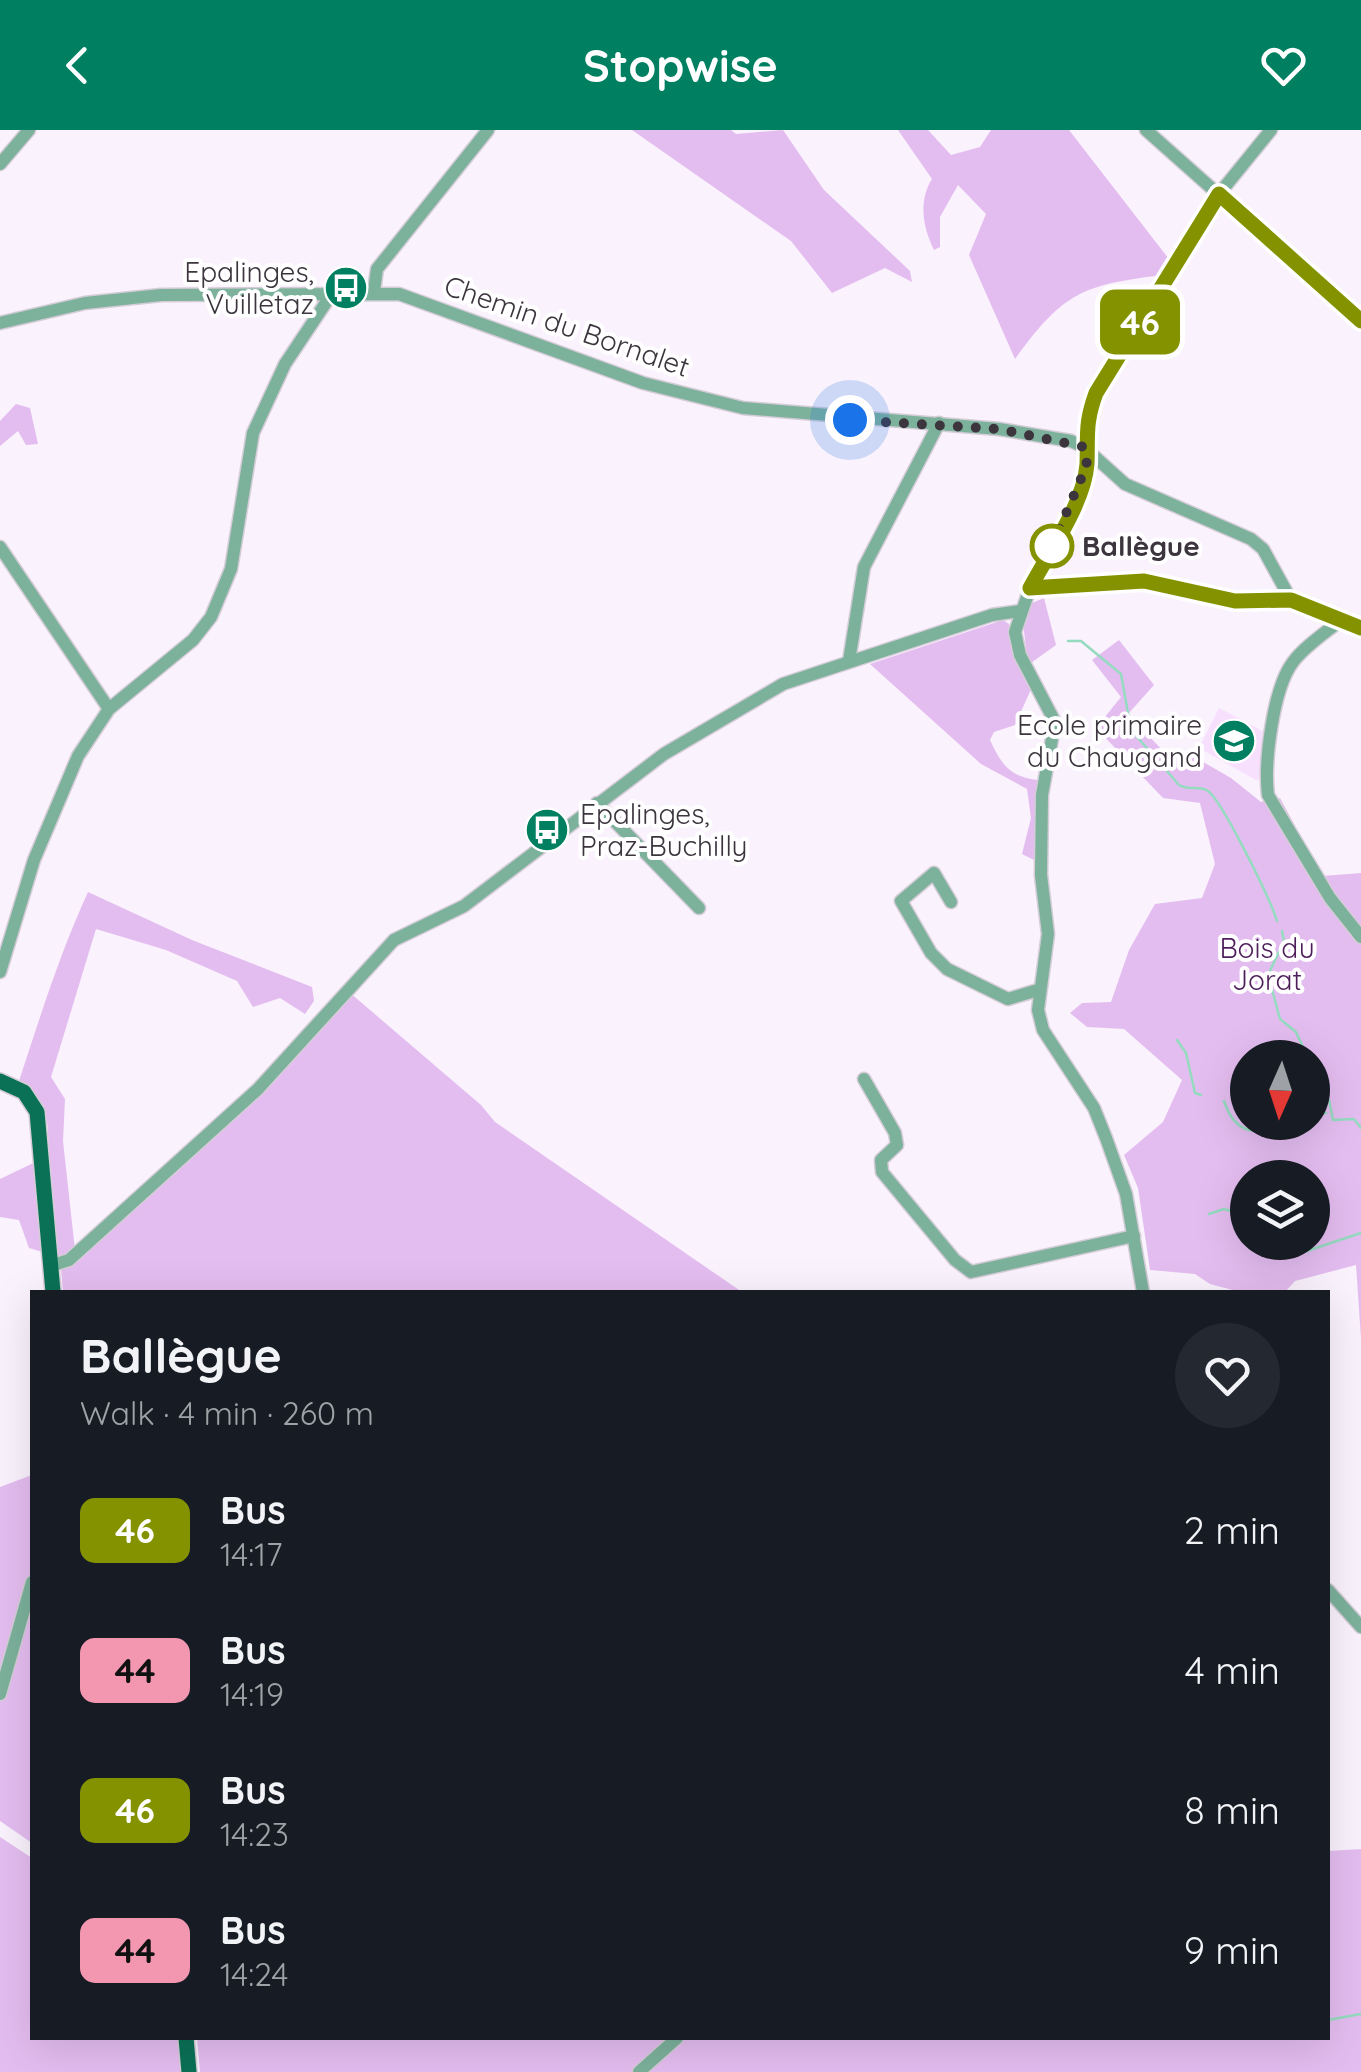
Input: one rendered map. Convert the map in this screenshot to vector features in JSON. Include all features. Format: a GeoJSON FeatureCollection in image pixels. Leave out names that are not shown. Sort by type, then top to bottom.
{"type":"FeatureCollection","features":[{"type":"Feature","properties":{"kind":"main road"},"geometry":{"type":"LineString","coordinates":[[0,1081],[24,1092],[37,1112],[53,1290]]}},
{"type":"Feature","properties":{"kind":"main road"},"geometry":{"type":"LineString","coordinates":[[186,2040],[189,2072]]}},
{"type":"Feature","properties":{"kind":"street"},"geometry":{"type":"LineString","coordinates":[[0,164],[29,130]]}},
{"type":"Feature","properties":{"kind":"street"},"geometry":{"type":"LineString","coordinates":[[374,291],[377,269],[488,130]]}},
{"type":"Feature","properties":{"kind":"street"},"geometry":{"type":"LineString","coordinates":[[1146,130],[1361,321]]}},
{"type":"Feature","properties":{"kind":"street"},"geometry":{"type":"LineString","coordinates":[[1143,1290],[1126,1194],[1106,1138],[1094,1108],[1044,1030],[1038,990],[1048,934],[1042,876],[1042,795],[1054,722],[1020,655],[1016,632],[1030,588],[1074,504],[1087,465],[1085,424],[1096,393],[1219,194],[1271,130]]}},
{"type":"Feature","properties":{"kind":"street","name":"Chemin du Bornalet"},"geometry":{"type":"LineString","coordinates":[[0,322],[86,303],[161,295],[331,295],[374,291],[399,294],[643,383],[743,408],[887,423],[940,423],[1043,435],[1084,447]]}},
{"type":"Feature","properties":{"kind":"street"},"geometry":{"type":"LineString","coordinates":[[0,972],[52,811],[78,756],[109,710],[193,640],[211,616],[238,539],[253,433],[285,364],[331,295]]}},
{"type":"Feature","properties":{"kind":"street"},"geometry":{"type":"LineString","coordinates":[[849,661],[864,567],[940,423]]}},
{"type":"Feature","properties":{"kind":"street"},"geometry":{"type":"LineString","coordinates":[[1084,447],[1125,484],[1251,539],[1263,549],[1291,600]]}},
{"type":"Feature","properties":{"kind":"street"},"geometry":{"type":"LineString","coordinates":[[0,547],[109,710]]}},
{"type":"Feature","properties":{"kind":"street"},"geometry":{"type":"LineString","coordinates":[[1030,588],[1130,580],[1235,601],[1291,600],[1361,628]]}},
{"type":"Feature","properties":{"kind":"street"},"geometry":{"type":"LineString","coordinates":[[50,1266],[69,1260],[258,1089],[394,940],[494,886],[664,754],[783,684],[992,615],[1020,612]]}},
{"type":"Feature","properties":{"kind":"street"},"geometry":{"type":"LineString","coordinates":[[1341,620],[1288,669],[1274,723],[1266,779],[1268,795],[1330,898],[1361,937]]}},
{"type":"Feature","properties":{"kind":"street"},"geometry":{"type":"LineString","coordinates":[[597,803],[699,908]]}},
{"type":"Feature","properties":{"kind":"street"},"geometry":{"type":"LineString","coordinates":[[951,902],[934,873],[901,902],[931,953],[947,969],[1000,997],[1012,1000],[1038,990]]}},
{"type":"Feature","properties":{"kind":"street"},"geometry":{"type":"LineString","coordinates":[[864,1079],[896,1133],[898,1145],[881,1160],[882,1172],[955,1260],[970,1272],[1134,1236]]}},
{"type":"Feature","properties":{"kind":"street"},"geometry":{"type":"LineString","coordinates":[[0,1694],[30,1589]]}},
{"type":"Feature","properties":{"kind":"street"},"geometry":{"type":"LineString","coordinates":[[1330,1592],[1361,1627]]}},
{"type":"Feature","properties":{"kind":"street"},"geometry":{"type":"LineString","coordinates":[[639,2072],[675,2040]]}},
{"type":"Feature","properties":{"kind":"shaded area","name":"Ecole primaire du Chaugand"},"geometry":{"type":"Polygon","coordinates":[[[1219,708],[1268,734],[1258,781],[1199,748],[1219,708]]]}},
{"type":"Feature","properties":{"kind":"green space"},"geometry":{"type":"Polygon","coordinates":[[[632,130],[731,130],[736,134],[783,130],[824,190],[910,271],[912,282],[885,268],[832,293],[791,241],[632,130]]]}},
{"type":"Feature","properties":{"kind":"green space"},"geometry":{"type":"Polygon","coordinates":[[[898,130],[928,130],[951,155],[980,147],[991,130],[1069,130],[1172,263],[1163,275],[1113,283],[1077,296],[1047,319],[1015,359],[969,255],[986,214],[958,185],[940,217],[940,247],[934,250],[924,215],[925,196],[932,179],[898,130]]]}},
{"type":"Feature","properties":{"kind":"green space"},"geometry":{"type":"Polygon","coordinates":[[[16,404],[30,408],[38,444],[26,445],[18,431],[0,446],[0,421],[16,404]]]}},
{"type":"Feature","properties":{"kind":"green space"},"geometry":{"type":"Polygon","coordinates":[[[1044,598],[1056,645],[1028,665],[1023,623],[1032,603],[1044,598]]]}},
{"type":"Feature","properties":{"kind":"green space"},"geometry":{"type":"Polygon","coordinates":[[[1003,620],[1009,624],[1011,643],[1032,687],[1015,725],[994,732],[990,740],[1008,768],[1037,780],[1036,861],[1022,854],[1031,818],[1027,789],[981,764],[870,664],[1003,620]]]}},
{"type":"Feature","properties":{"kind":"green space","name":"Bois du Jorat"},"geometry":{"type":"Polygon","coordinates":[[[1119,640],[1154,685],[1128,714],[1167,755],[1196,758],[1231,778],[1261,802],[1280,798],[1322,876],[1361,873],[1361,1338],[1356,1265],[1295,1281],[1287,1290],[1232,1290],[1210,1284],[1195,1274],[1150,1270],[1138,1188],[1124,1155],[1163,1122],[1182,1080],[1124,1029],[1087,1027],[1070,1013],[1082,1003],[1111,1002],[1129,950],[1155,904],[1202,898],[1215,864],[1200,803],[1163,798],[1096,728],[1121,697],[1092,660],[1119,640]]]}},
{"type":"Feature","properties":{"kind":"green space"},"geometry":{"type":"Polygon","coordinates":[[[88,892],[192,940],[312,987],[314,1001],[305,1014],[280,998],[253,1007],[237,981],[166,950],[96,929],[51,1077],[65,1099],[63,1141],[75,1250],[59,1257],[29,1248],[19,1220],[0,1217],[0,1179],[48,1156],[42,1105],[19,1081],[59,962],[88,892]]]}},
{"type":"Feature","properties":{"kind":"green space"},"geometry":{"type":"Polygon","coordinates":[[[349,992],[481,1105],[495,1122],[739,1290],[63,1290],[61,1268],[349,992]]]}},
{"type":"Feature","properties":{"kind":"green space"},"geometry":{"type":"Polygon","coordinates":[[[30,1476],[30,1842],[0,1821],[0,1487],[30,1476]]]}},
{"type":"Feature","properties":{"kind":"green space"},"geometry":{"type":"Polygon","coordinates":[[[0,1837],[30,1857],[30,2040],[181,2040],[184,2072],[0,2072],[0,1837]]]}},
{"type":"Feature","properties":{"kind":"green space"},"geometry":{"type":"Polygon","coordinates":[[[1361,1849],[1361,2072],[200,2072],[197,2040],[1330,2040],[1330,1851],[1361,1849]]]}},
{"type":"Feature","properties":{"kind":"waterway"},"geometry":{"type":"LineString","coordinates":[[1068,641],[1081,641],[1121,674],[1131,730],[1179,785],[1205,789],[1215,799],[1246,853],[1277,921]]}},
{"type":"Feature","properties":{"kind":"waterway"},"geometry":{"type":"LineString","coordinates":[[1282,931],[1284,941],[1268,975],[1280,1019],[1300,1040]]}},
{"type":"Feature","properties":{"kind":"waterway"},"geometry":{"type":"LineString","coordinates":[[1177,1040],[1186,1053],[1195,1093],[1201,1095]]}},
{"type":"Feature","properties":{"kind":"waterway"},"geometry":{"type":"LineString","coordinates":[[1224,1101],[1230,1114]]}},
{"type":"Feature","properties":{"kind":"waterway"},"geometry":{"type":"LineString","coordinates":[[1330,1105],[1333,1120],[1354,1119],[1361,1128]]}},
{"type":"Feature","properties":{"kind":"waterway"},"geometry":{"type":"LineString","coordinates":[[1209,1214],[1230,1211]]}},
{"type":"Feature","properties":{"kind":"waterway"},"geometry":{"type":"LineString","coordinates":[[1330,1243],[1361,1233]]}},
{"type":"Feature","properties":{"kind":"waterway"},"geometry":{"type":"LineString","coordinates":[[1330,2020],[1361,2014]]}},
{"type":"Feature","properties":{"kind":"bus line","name":"46"},"geometry":{"type":"LineString","coordinates":[[1361,321],[1219,194],[1096,393],[1085,424],[1087,465],[1074,504],[1030,588],[1095,581],[1144,581],[1235,601],[1291,600],[1361,628]]}},
{"type":"Feature","properties":{"kind":"place","name":"Epalinges, Vuilletaz"},"geometry":{"type":"Point","coordinates":[346,288]}},
{"type":"Feature","properties":{"kind":"place","name":"Ballègue"},"geometry":{"type":"Point","coordinates":[1052,546]}},
{"type":"Feature","properties":{"kind":"place","name":"Ecole primaire du Chaugand"},"geometry":{"type":"Point","coordinates":[1234,741]}},
{"type":"Feature","properties":{"kind":"place","name":"Epalinges, Praz-Buchilly"},"geometry":{"type":"Point","coordinates":[547,830]}},
{"type":"Feature","properties":{"kind":"route"},"geometry":{"type":"LineString","coordinates":[[850,420],[999,429],[1043,435],[1084,447],[1087,465],[1074,504],[1052,546]]}}]}
